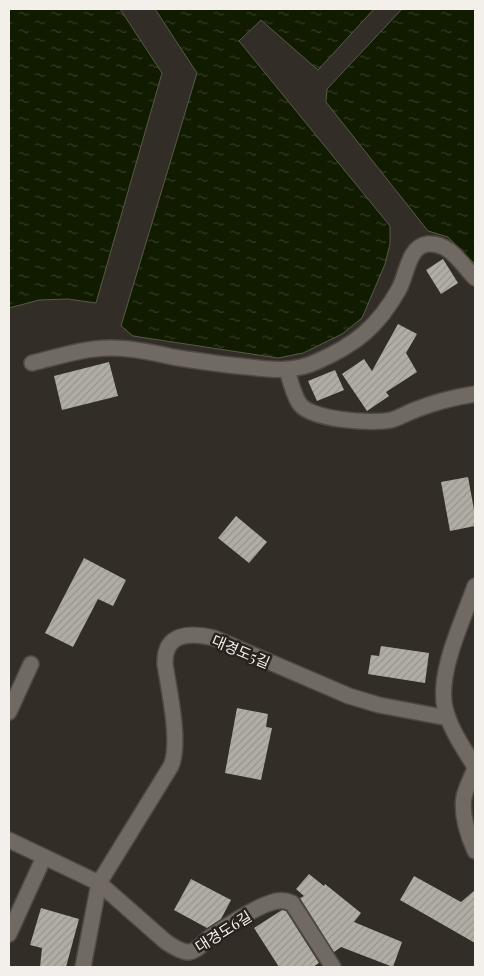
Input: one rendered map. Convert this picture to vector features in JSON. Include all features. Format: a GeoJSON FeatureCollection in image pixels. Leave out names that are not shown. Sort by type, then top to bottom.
{"type":"FeatureCollection","features":[{"type":"Feature","properties":{"kind":"street"},"geometry":{"type":"LineString","coordinates":[[32,363],[97,348],[113,348],[130,349],[212,364],[287,370],[315,362],[362,337],[391,304],[418,248],[428,244],[438,245],[450,250],[475,278]]}},
{"type":"Feature","properties":{"kind":"street"},"geometry":{"type":"LineString","coordinates":[[287,370],[299,404],[310,412],[338,419],[378,422],[392,420],[416,409],[448,399],[475,394]]}},
{"type":"Feature","properties":{"kind":"street"},"geometry":{"type":"LineString","coordinates":[[475,586],[446,669],[444,682],[448,718],[475,767],[464,796],[463,805],[475,851]]}},
{"type":"Feature","properties":{"kind":"street","name":"대경도5길"},"geometry":{"type":"LineString","coordinates":[[99,883],[172,766],[176,743],[165,658],[169,645],[181,636],[197,635],[214,638],[349,696],[378,706],[448,718]]}},
{"type":"Feature","properties":{"kind":"street"},"geometry":{"type":"LineString","coordinates":[[9,712],[31,664]]}},
{"type":"Feature","properties":{"kind":"street"},"geometry":{"type":"LineString","coordinates":[[9,840],[99,883],[82,967]]}},
{"type":"Feature","properties":{"kind":"street"},"geometry":{"type":"LineString","coordinates":[[9,934],[44,857]]}},
{"type":"Feature","properties":{"kind":"street","name":"대경도6길"},"geometry":{"type":"LineString","coordinates":[[99,883],[166,942],[188,953],[262,906],[286,900],[292,903],[333,967]]}},
{"type":"Feature","properties":{"kind":"water"},"geometry":{"type":"Polygon","coordinates":[[[9,9],[120,9],[162,73],[96,303],[68,299],[39,300],[9,308],[9,9]]]}},
{"type":"Feature","properties":{"kind":"water"},"geometry":{"type":"Polygon","coordinates":[[[155,9],[374,9],[318,70],[261,20],[239,41],[390,226],[390,244],[385,264],[362,318],[342,334],[303,353],[278,358],[133,336],[121,326],[197,73],[155,9]]]}},
{"type":"Feature","properties":{"kind":"water"},"geometry":{"type":"Polygon","coordinates":[[[402,9],[475,9],[475,264],[448,237],[428,231],[326,102],[327,89],[402,9]]]}},
{"type":"Feature","properties":{"kind":"building"},"geometry":{"type":"Polygon","coordinates":[[[443,259],[458,283],[441,294],[426,270],[443,259]]]}},
{"type":"Feature","properties":{"kind":"building"},"geometry":{"type":"Polygon","coordinates":[[[398,324],[417,334],[406,353],[417,372],[386,392],[389,396],[367,411],[342,374],[364,359],[372,371],[398,324]]]}},
{"type":"Feature","properties":{"kind":"building"},"geometry":{"type":"Polygon","coordinates":[[[109,362],[118,396],[62,410],[54,376],[109,362]]]}},
{"type":"Feature","properties":{"kind":"building"},"geometry":{"type":"Polygon","coordinates":[[[335,370],[344,390],[317,401],[308,381],[335,370]]]}},
{"type":"Feature","properties":{"kind":"building"},"geometry":{"type":"Polygon","coordinates":[[[468,477],[475,515],[475,526],[450,531],[441,482],[468,477]]]}},
{"type":"Feature","properties":{"kind":"building"},"geometry":{"type":"Polygon","coordinates":[[[236,516],[267,542],[249,563],[218,538],[236,516]]]}},
{"type":"Feature","properties":{"kind":"building"},"geometry":{"type":"Polygon","coordinates":[[[84,558],[126,580],[113,606],[98,599],[73,647],[45,633],[84,558]]]}},
{"type":"Feature","properties":{"kind":"building"},"geometry":{"type":"Polygon","coordinates":[[[381,646],[429,653],[425,683],[368,674],[371,655],[379,656],[381,646]]]}},
{"type":"Feature","properties":{"kind":"building"},"geometry":{"type":"Polygon","coordinates":[[[237,708],[268,714],[266,727],[272,728],[261,780],[225,773],[237,708]]]}},
{"type":"Feature","properties":{"kind":"building"},"geometry":{"type":"Polygon","coordinates":[[[309,874],[324,886],[325,884],[361,913],[354,922],[402,942],[393,967],[341,947],[334,952],[300,898],[304,896],[296,889],[309,874]]]}},
{"type":"Feature","properties":{"kind":"building"},"geometry":{"type":"Polygon","coordinates":[[[414,876],[461,902],[475,890],[475,943],[400,900],[414,876]]]}},
{"type":"Feature","properties":{"kind":"building"},"geometry":{"type":"Polygon","coordinates":[[[191,879],[231,900],[221,919],[207,928],[174,910],[191,879]]]}},
{"type":"Feature","properties":{"kind":"building"},"geometry":{"type":"Polygon","coordinates":[[[41,908],[79,919],[66,967],[40,967],[42,948],[30,945],[41,908]]]}},
{"type":"Feature","properties":{"kind":"building"},"geometry":{"type":"Polygon","coordinates":[[[282,910],[286,911],[319,963],[313,967],[279,967],[254,928],[282,910]]]}}]}
